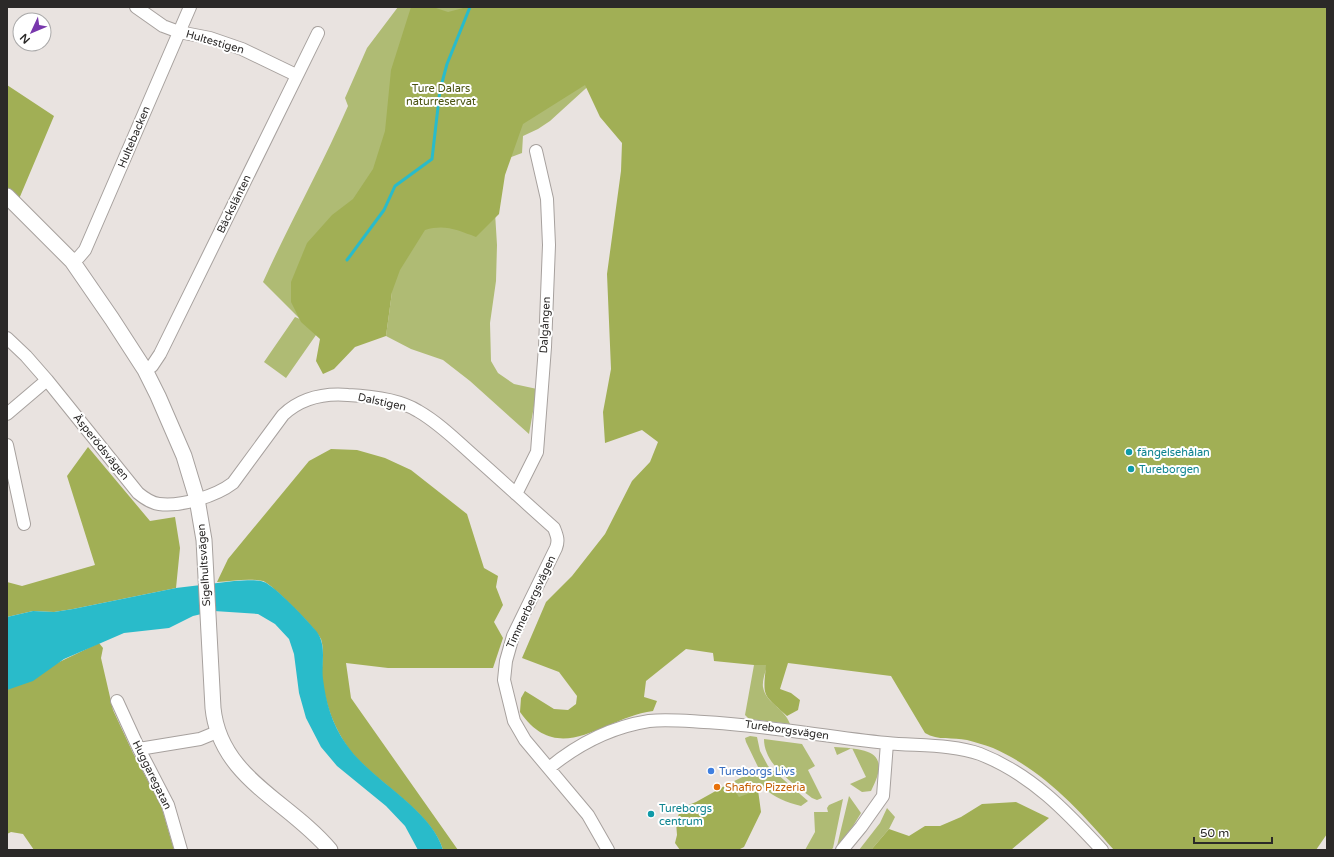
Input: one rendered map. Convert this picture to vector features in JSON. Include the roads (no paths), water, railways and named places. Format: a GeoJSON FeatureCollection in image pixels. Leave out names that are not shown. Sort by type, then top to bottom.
{"type":"FeatureCollection","features":[{"type":"Feature","properties":{"kind":"street","name":"Hultestigen"},"geometry":{"type":"LineString","coordinates":[[136,7],[163,26],[180,32],[210,38],[242,49],[296,75]]}},
{"type":"Feature","properties":{"kind":"street","name":"Hultebacken"},"geometry":{"type":"LineString","coordinates":[[72,262],[85,250],[190,7]]}},
{"type":"Feature","properties":{"kind":"street","name":"Bäckslänten"},"geometry":{"type":"LineString","coordinates":[[145,370],[152,366],[160,354],[318,33]]}},
{"type":"Feature","properties":{"kind":"street","name":"Dalgången"},"geometry":{"type":"LineString","coordinates":[[516,494],[537,452],[545,347],[549,245],[547,199],[536,151]]}},
{"type":"Feature","properties":{"kind":"street","name":"Sigelhultsvägen"},"geometry":{"type":"LineString","coordinates":[[7,196],[72,262],[145,370],[181,450],[202,522],[206,560],[213,708],[217,732],[222,744],[236,764],[330,850]]}},
{"type":"Feature","properties":{"kind":"street","name":"Äsperödsvägen"},"geometry":{"type":"LineString","coordinates":[[7,338],[26,356],[47,380],[138,493],[148,500],[160,504],[178,503],[218,493]]}},
{"type":"Feature","properties":{"kind":"street"},"geometry":{"type":"LineString","coordinates":[[7,414],[47,380]]}},
{"type":"Feature","properties":{"kind":"street","name":"Dalstigen"},"geometry":{"type":"LineString","coordinates":[[218,493],[233,483],[271,429],[290,408],[317,396],[332,394],[358,395],[393,402],[417,410],[441,427],[554,528],[558,543]]}},
{"type":"Feature","properties":{"kind":"street"},"geometry":{"type":"LineString","coordinates":[[7,445],[24,524]]}},
{"type":"Feature","properties":{"kind":"street","name":"Timmerbergsvägen"},"geometry":{"type":"LineString","coordinates":[[549,768],[525,740],[514,721],[504,680],[506,661],[513,636],[558,543]]}},
{"type":"Feature","properties":{"kind":"street","name":"Huggaregatan"},"geometry":{"type":"LineString","coordinates":[[117,701],[139,749],[168,804],[181,850]]}},
{"type":"Feature","properties":{"kind":"street","name":"Tureborgsvägen"},"geometry":{"type":"LineString","coordinates":[[549,768],[569,751],[593,738],[630,725],[651,721],[734,723],[887,743],[959,750],[978,753],[1017,772],[1051,797],[1102,850]]}},
{"type":"Feature","properties":{"kind":"street"},"geometry":{"type":"LineString","coordinates":[[139,749],[200,739],[217,732]]}},
{"type":"Feature","properties":{"kind":"street"},"geometry":{"type":"LineString","coordinates":[[842,850],[861,827],[883,796],[887,743]]}},
{"type":"Feature","properties":{"kind":"street"},"geometry":{"type":"LineString","coordinates":[[549,768],[588,815],[608,850]]}},
{"type":"Feature","properties":{"kind":"water"},"geometry":{"type":"Polygon","coordinates":[[[250,580],[264,582],[269,585],[292,605],[317,632],[323,649],[323,679],[326,696],[333,721],[341,736],[357,757],[370,770],[427,821],[437,835],[443,850],[418,850],[405,826],[386,806],[337,766],[321,747],[306,718],[299,693],[294,654],[289,639],[275,624],[258,614],[214,611],[193,616],[169,628],[124,633],[64,659],[33,681],[7,690],[7,617],[33,611],[54,612],[73,609],[176,588],[250,580]]]}},
{"type":"Feature","properties":{"kind":"waterway"},"geometry":{"type":"LineString","coordinates":[[347,260],[384,210],[395,186],[432,159],[440,90],[447,64],[470,7]]}},
{"type":"Feature","properties":{"kind":"place","name":"fängelsehålan"},"geometry":{"type":"Point","coordinates":[1129,452]}},
{"type":"Feature","properties":{"kind":"place","name":"Tureborgen"},"geometry":{"type":"Point","coordinates":[1131,469]}},
{"type":"Feature","properties":{"kind":"place","name":"Tureborgs Livs"},"geometry":{"type":"Point","coordinates":[711,771]}},
{"type":"Feature","properties":{"kind":"place","name":"Shafiro Pizzeria"},"geometry":{"type":"Point","coordinates":[717,787]}},
{"type":"Feature","properties":{"kind":"place","name":"Tureborgs centrum"},"geometry":{"type":"Point","coordinates":[651,814]}},
{"type":"Feature","properties":{"kind":"park label","name":"Ture Dalars naturreservat"},"geometry":{"type":"Point","coordinates":[441,94]}}]}
